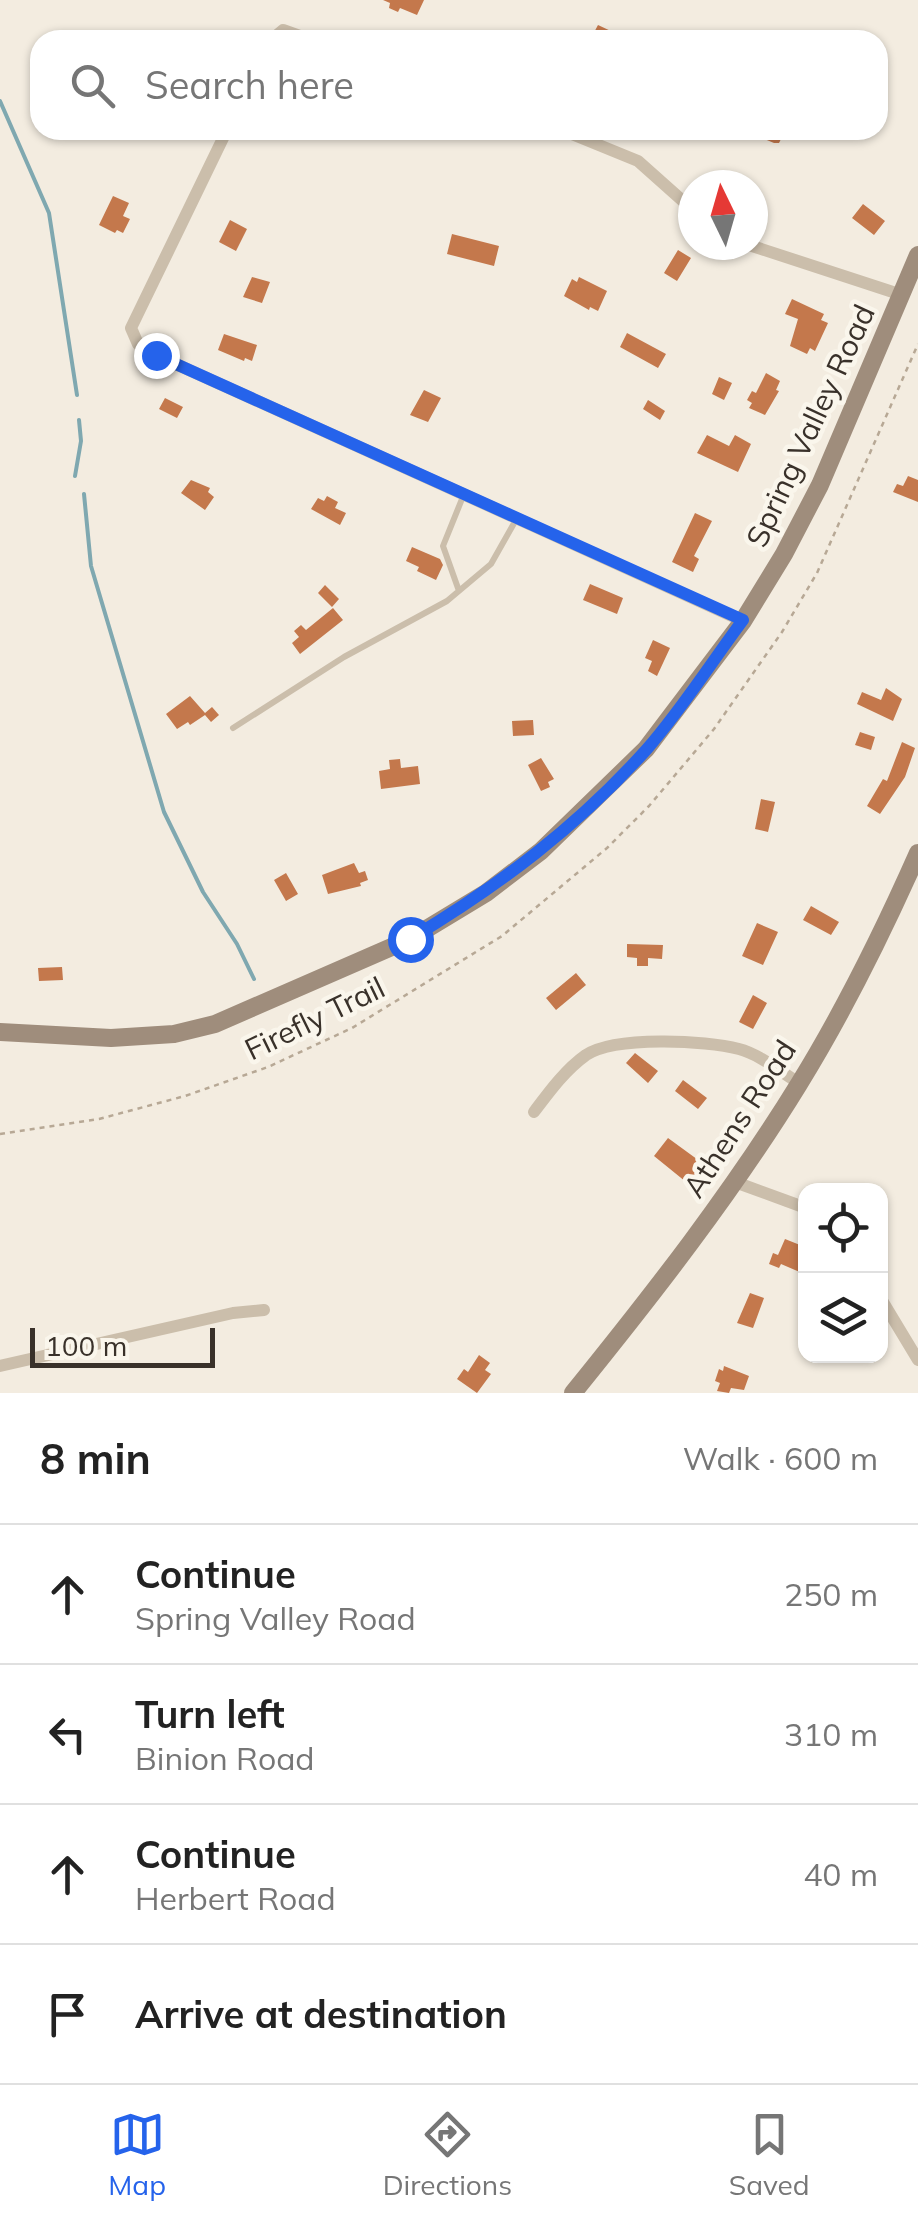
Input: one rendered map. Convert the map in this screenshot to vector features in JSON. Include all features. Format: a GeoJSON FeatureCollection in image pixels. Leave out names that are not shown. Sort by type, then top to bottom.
{"type":"FeatureCollection","features":[{"type":"Feature","properties":{"kind":"street"},"geometry":{"type":"LineString","coordinates":[[222,140],[132,328],[138,344],[743,620]]}},
{"type":"Feature","properties":{"kind":"street"},"geometry":{"type":"LineString","coordinates":[[587,140],[638,161],[678,197]]}},
{"type":"Feature","properties":{"kind":"street"},"geometry":{"type":"LineString","coordinates":[[768,251],[902,294]]}},
{"type":"Feature","properties":{"kind":"street","name":"Spring Valley Road"},"geometry":{"type":"LineString","coordinates":[[0,1032],[112,1038],[174,1034],[215,1024],[410,939],[486,893],[541,851],[646,749],[743,620],[820,485],[918,255]]}},
{"type":"Feature","properties":{"kind":"street","name":"Athens Road"},"geometry":{"type":"LineString","coordinates":[[573,1393],[735,1182],[799,1084],[854,986],[918,853]]}},
{"type":"Feature","properties":{"kind":"street"},"geometry":{"type":"LineString","coordinates":[[534,1112],[559,1079],[589,1052],[641,1042],[690,1041],[742,1050],[799,1084]]}},
{"type":"Feature","properties":{"kind":"street"},"geometry":{"type":"LineString","coordinates":[[735,1182],[798,1205]]}},
{"type":"Feature","properties":{"kind":"street"},"geometry":{"type":"LineString","coordinates":[[0,1366],[234,1313],[264,1310]]}},
{"type":"Feature","properties":{"kind":"street"},"geometry":{"type":"LineString","coordinates":[[888,1311],[918,1360]]}},
{"type":"Feature","properties":{"kind":"lane"},"geometry":{"type":"LineString","coordinates":[[459,591],[443,546],[464,494]]}},
{"type":"Feature","properties":{"kind":"lane"},"geometry":{"type":"LineString","coordinates":[[234,728],[459,591],[492,564],[517,518]]}},
{"type":"Feature","properties":{"kind":"path","name":"Firefly Trail"},"geometry":{"type":"LineString","coordinates":[[0,1134],[99,1118],[185,1096],[268,1067],[352,1028],[502,936],[607,848],[649,806],[714,729],[782,632],[817,573],[918,344]]}},
{"type":"Feature","properties":{"kind":"building"},"geometry":{"type":"Polygon","coordinates":[[[383,0],[424,0],[417,15],[400,8],[398,12],[383,0]]]}},
{"type":"Feature","properties":{"kind":"building"},"geometry":{"type":"Polygon","coordinates":[[[113,196],[129,203],[123,216],[130,219],[123,233],[99,225],[113,196]]]}},
{"type":"Feature","properties":{"kind":"building"},"geometry":{"type":"Polygon","coordinates":[[[863,204],[885,221],[874,235],[852,218],[863,204]]]}},
{"type":"Feature","properties":{"kind":"building"},"geometry":{"type":"Polygon","coordinates":[[[230,220],[247,229],[236,251],[219,242],[230,220]]]}},
{"type":"Feature","properties":{"kind":"building"},"geometry":{"type":"Polygon","coordinates":[[[452,234],[499,246],[494,266],[447,254],[452,234]]]}},
{"type":"Feature","properties":{"kind":"building"},"geometry":{"type":"Polygon","coordinates":[[[678,250],[678,260],[690,260],[677,281],[664,273],[678,250]]]}},
{"type":"Feature","properties":{"kind":"building"},"geometry":{"type":"Polygon","coordinates":[[[252,277],[270,282],[262,303],[243,297],[252,277]]]}},
{"type":"Feature","properties":{"kind":"building"},"geometry":{"type":"Polygon","coordinates":[[[579,277],[607,291],[598,311],[564,296],[572,279],[577,282],[579,277]]]}},
{"type":"Feature","properties":{"kind":"building"},"geometry":{"type":"Polygon","coordinates":[[[792,299],[824,314],[821,320],[828,323],[815,351],[810,348],[807,354],[790,346],[798,319],[785,314],[792,299]]]}},
{"type":"Feature","properties":{"kind":"building"},"geometry":{"type":"Polygon","coordinates":[[[627,333],[666,354],[658,368],[620,347],[627,333]]]}},
{"type":"Feature","properties":{"kind":"building"},"geometry":{"type":"Polygon","coordinates":[[[224,334],[257,345],[252,361],[218,350],[224,334]]]}},
{"type":"Feature","properties":{"kind":"building"},"geometry":{"type":"Polygon","coordinates":[[[766,373],[780,381],[776,390],[779,391],[765,415],[749,408],[752,403],[747,400],[752,391],[756,393],[766,373]]]}},
{"type":"Feature","properties":{"kind":"building"},"geometry":{"type":"Polygon","coordinates":[[[719,377],[732,383],[724,400],[712,394],[719,377]]]}},
{"type":"Feature","properties":{"kind":"building"},"geometry":{"type":"Polygon","coordinates":[[[424,390],[441,398],[428,422],[410,415],[424,390]]]}},
{"type":"Feature","properties":{"kind":"building"},"geometry":{"type":"Polygon","coordinates":[[[165,398],[183,407],[177,418],[159,409],[165,398]]]}},
{"type":"Feature","properties":{"kind":"building"},"geometry":{"type":"Polygon","coordinates":[[[648,400],[665,411],[660,420],[643,409],[648,400]]]}},
{"type":"Feature","properties":{"kind":"building"},"geometry":{"type":"Polygon","coordinates":[[[707,435],[729,446],[735,435],[751,444],[738,472],[697,453],[707,435]]]}},
{"type":"Feature","properties":{"kind":"building"},"geometry":{"type":"Polygon","coordinates":[[[908,476],[918,480],[918,502],[893,492],[897,484],[903,486],[908,476]]]}},
{"type":"Feature","properties":{"kind":"building"},"geometry":{"type":"Polygon","coordinates":[[[191,480],[210,488],[208,492],[214,497],[205,510],[181,493],[191,480]]]}},
{"type":"Feature","properties":{"kind":"building"},"geometry":{"type":"Polygon","coordinates":[[[327,496],[338,502],[335,508],[346,513],[340,525],[311,509],[318,498],[324,501],[327,496]]]}},
{"type":"Feature","properties":{"kind":"building"},"geometry":{"type":"Polygon","coordinates":[[[695,513],[712,521],[694,556],[699,559],[693,572],[672,562],[695,513]]]}},
{"type":"Feature","properties":{"kind":"building"},"geometry":{"type":"Polygon","coordinates":[[[412,547],[440,559],[443,565],[436,580],[406,561],[412,547]]]}},
{"type":"Feature","properties":{"kind":"building"},"geometry":{"type":"Polygon","coordinates":[[[590,584],[623,598],[617,614],[583,600],[590,584]]]}},
{"type":"Feature","properties":{"kind":"building"},"geometry":{"type":"Polygon","coordinates":[[[325,585],[339,599],[332,607],[318,593],[325,585]]]}},
{"type":"Feature","properties":{"kind":"building"},"geometry":{"type":"Polygon","coordinates":[[[333,608],[343,620],[300,654],[292,643],[299,637],[294,631],[301,625],[306,630],[333,608]]]}},
{"type":"Feature","properties":{"kind":"building"},"geometry":{"type":"Polygon","coordinates":[[[653,640],[670,648],[657,676],[648,671],[652,661],[645,658],[653,640]]]}},
{"type":"Feature","properties":{"kind":"building"},"geometry":{"type":"Polygon","coordinates":[[[886,688],[902,699],[893,721],[857,704],[862,692],[881,700],[886,688]]]}},
{"type":"Feature","properties":{"kind":"building"},"geometry":{"type":"Polygon","coordinates":[[[190,696],[205,713],[212,707],[219,715],[211,722],[205,715],[177,729],[166,714],[190,696]]]}},
{"type":"Feature","properties":{"kind":"building"},"geometry":{"type":"Polygon","coordinates":[[[533,720],[534,735],[513,736],[512,721],[533,720]]]}},
{"type":"Feature","properties":{"kind":"building"},"geometry":{"type":"Polygon","coordinates":[[[860,732],[875,737],[871,750],[855,745],[860,732]]]}},
{"type":"Feature","properties":{"kind":"building"},"geometry":{"type":"Polygon","coordinates":[[[902,742],[915,748],[905,777],[880,814],[867,806],[883,779],[887,781],[902,742]]]}},
{"type":"Feature","properties":{"kind":"building"},"geometry":{"type":"Polygon","coordinates":[[[541,758],[554,779],[548,782],[550,787],[541,791],[528,765],[541,758]]]}},
{"type":"Feature","properties":{"kind":"building"},"geometry":{"type":"Polygon","coordinates":[[[400,759],[401,768],[418,766],[420,784],[381,789],[379,771],[390,769],[389,760],[400,759]]]}},
{"type":"Feature","properties":{"kind":"building"},"geometry":{"type":"Polygon","coordinates":[[[761,799],[775,802],[768,832],[755,829],[761,799]]]}},
{"type":"Feature","properties":{"kind":"building"},"geometry":{"type":"Polygon","coordinates":[[[354,863],[359,873],[365,871],[368,880],[361,886],[328,894],[322,875],[354,863]]]}},
{"type":"Feature","properties":{"kind":"building"},"geometry":{"type":"Polygon","coordinates":[[[286,873],[298,894],[286,901],[274,880],[286,873]]]}},
{"type":"Feature","properties":{"kind":"building"},"geometry":{"type":"Polygon","coordinates":[[[811,906],[839,922],[831,935],[803,920],[811,906]]]}},
{"type":"Feature","properties":{"kind":"building"},"geometry":{"type":"Polygon","coordinates":[[[757,923],[778,932],[763,965],[742,956],[757,923]]]}},
{"type":"Feature","properties":{"kind":"building"},"geometry":{"type":"Polygon","coordinates":[[[627,944],[663,945],[662,959],[648,958],[648,966],[637,966],[637,958],[627,957],[627,944]]]}},
{"type":"Feature","properties":{"kind":"building"},"geometry":{"type":"Polygon","coordinates":[[[62,967],[63,980],[39,981],[38,968],[62,967]]]}},
{"type":"Feature","properties":{"kind":"building"},"geometry":{"type":"Polygon","coordinates":[[[576,973],[586,985],[556,1010],[546,998],[576,973]]]}},
{"type":"Feature","properties":{"kind":"building"},"geometry":{"type":"Polygon","coordinates":[[[753,995],[767,1003],[753,1029],[739,1022],[753,995]]]}},
{"type":"Feature","properties":{"kind":"building"},"geometry":{"type":"Polygon","coordinates":[[[635,1053],[658,1071],[648,1083],[626,1063],[635,1053]]]}},
{"type":"Feature","properties":{"kind":"building"},"geometry":{"type":"Polygon","coordinates":[[[683,1080],[707,1098],[698,1109],[675,1091],[683,1080]]]}},
{"type":"Feature","properties":{"kind":"building"},"geometry":{"type":"Polygon","coordinates":[[[668,1138],[705,1165],[691,1186],[654,1156],[668,1138]]]}},
{"type":"Feature","properties":{"kind":"building"},"geometry":{"type":"Polygon","coordinates":[[[785,1239],[798,1244],[798,1271],[769,1264],[773,1253],[778,1255],[785,1239]]]}},
{"type":"Feature","properties":{"kind":"building"},"geometry":{"type":"Polygon","coordinates":[[[750,1293],[764,1298],[753,1328],[737,1323],[750,1293]]]}},
{"type":"Feature","properties":{"kind":"building"},"geometry":{"type":"Polygon","coordinates":[[[479,1355],[490,1363],[485,1370],[491,1374],[477,1393],[457,1379],[464,1369],[468,1372],[479,1355]]]}},
{"type":"Feature","properties":{"kind":"building"},"geometry":{"type":"Polygon","coordinates":[[[724,1366],[749,1376],[744,1390],[717,1391],[720,1383],[715,1381],[724,1366]]]}},
{"type":"Feature","properties":{"kind":"waterway"},"geometry":{"type":"LineString","coordinates":[[0,101],[49,213],[77,395]]}},
{"type":"Feature","properties":{"kind":"waterway"},"geometry":{"type":"LineString","coordinates":[[75,476],[81,441],[79,420]]}},
{"type":"Feature","properties":{"kind":"waterway"},"geometry":{"type":"LineString","coordinates":[[84,494],[91,566],[164,812],[203,892],[237,944],[254,979]]}},
{"type":"Feature","properties":{"kind":"route"},"geometry":{"type":"LineString","coordinates":[[156,355],[743,620],[646,749],[569,825],[486,893],[410,939]]}}]}
